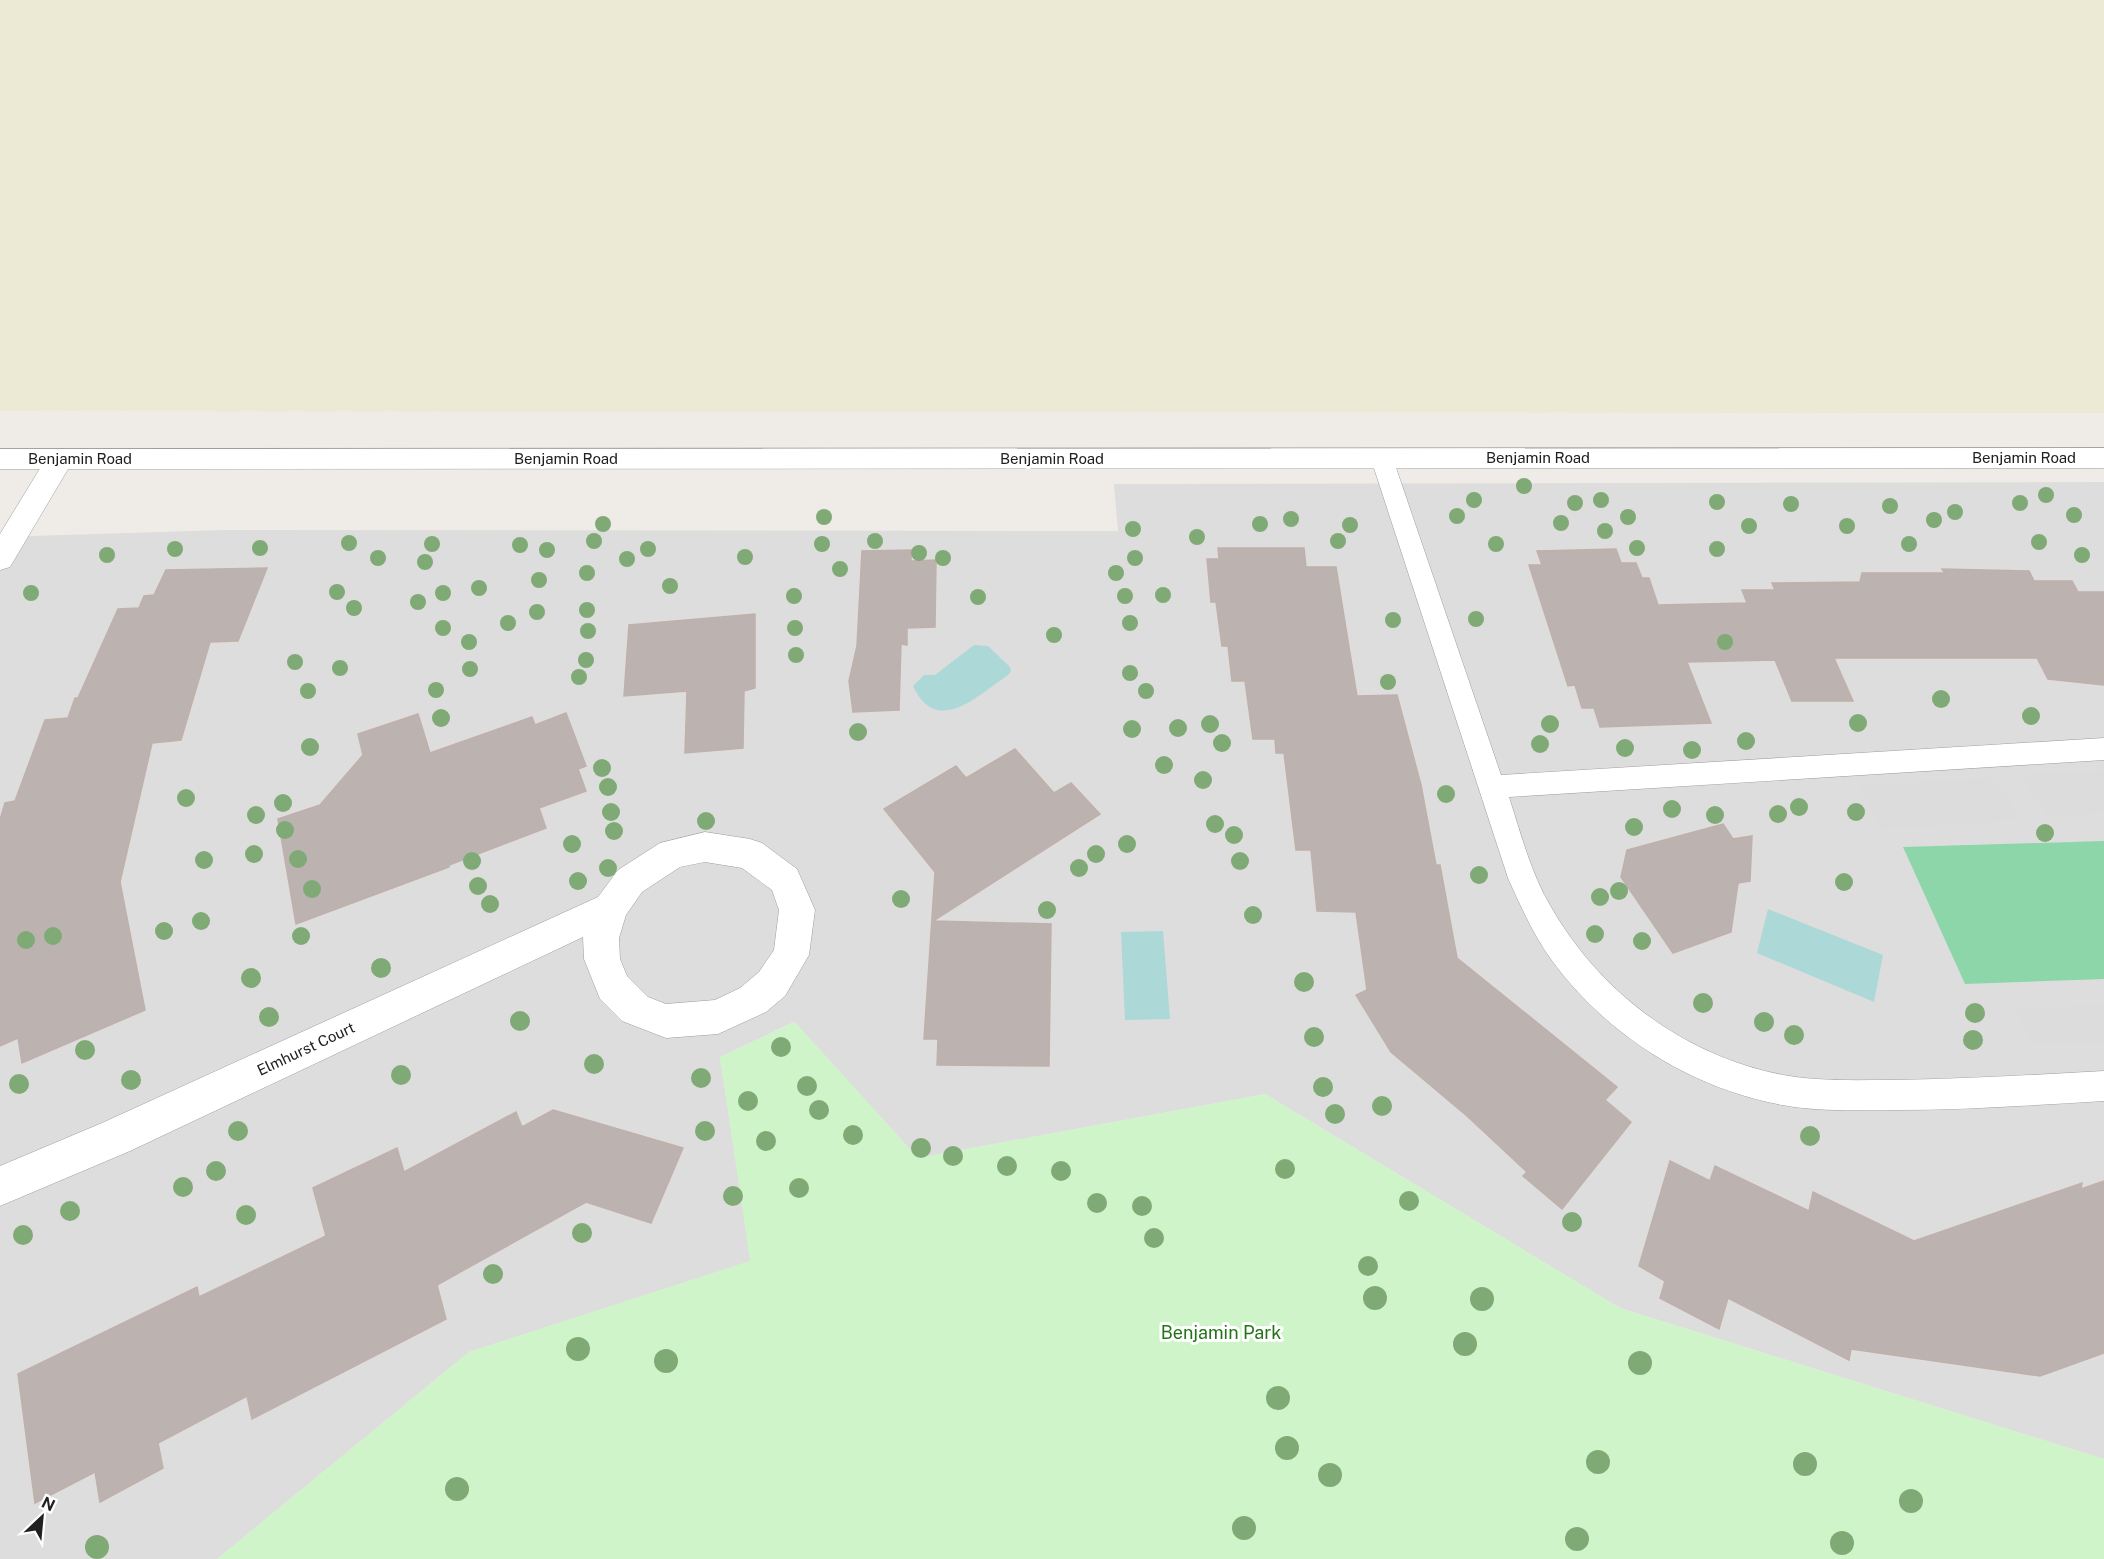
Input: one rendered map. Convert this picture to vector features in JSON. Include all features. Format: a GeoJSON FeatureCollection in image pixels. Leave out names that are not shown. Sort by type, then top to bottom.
{"type":"FeatureCollection","features":[{"type":"Feature","properties":{"kind":"street","name":"Benjamin Road"},"geometry":{"type":"LineString","coordinates":[[0,459],[2104,458]]}},
{"type":"Feature","properties":{"kind":"street"},"geometry":{"type":"LineString","coordinates":[[0,559],[60,459]]}},
{"type":"Feature","properties":{"kind":"street","name":"Elmhurst Court"},"geometry":{"type":"LineString","coordinates":[[0,1186],[116,1137],[610,908],[625,886],[672,854],[705,847],[750,854],[784,880],[797,910],[791,956],[772,984],[753,1000],[718,1017],[666,1021],[635,1008],[613,987],[602,959],[601,938],[610,908]]}},
{"type":"Feature","properties":{"kind":"lane"},"geometry":{"type":"LineString","coordinates":[[1382,459],[1537,914],[1561,951],[1589,984],[1625,1018],[1683,1055],[1727,1076],[1766,1086],[1853,1096],[1927,1095],[2104,1086]]}},
{"type":"Feature","properties":{"kind":"lane"},"geometry":{"type":"LineString","coordinates":[[1492,787],[2104,749]]}},
{"type":"Feature","properties":{"kind":"shaded area"},"geometry":{"type":"Polygon","coordinates":[[[0,0],[2104,0],[2104,413],[0,411],[0,0]]]}},
{"type":"Feature","properties":{"kind":"shaded area"},"geometry":{"type":"Polygon","coordinates":[[[2104,482],[2104,1459],[1620,1308],[1265,1094],[918,1158],[794,1022],[720,1057],[751,1261],[469,1352],[217,1559],[0,1559],[0,537],[224,530],[1118,531],[1114,484],[2104,482]]]}},
{"type":"Feature","properties":{"kind":"shaded area"},"geometry":{"type":"Polygon","coordinates":[[[2104,770],[2104,813],[2046,817],[2022,775],[2104,770]]]}},
{"type":"Feature","properties":{"kind":"shaded area"},"geometry":{"type":"Polygon","coordinates":[[[1995,777],[2020,820],[1881,830],[1859,786],[1995,777]]]}},
{"type":"Feature","properties":{"kind":"shaded area"},"geometry":{"type":"Polygon","coordinates":[[[2104,1005],[2104,1043],[2032,1045],[2014,1008],[2104,1005]]]}},
{"type":"Feature","properties":{"kind":"green space"},"geometry":{"type":"Polygon","coordinates":[[[2104,841],[2104,979],[1965,984],[1903,847],[2104,841]]]}},
{"type":"Feature","properties":{"kind":"green space","name":"Benjamin Park"},"geometry":{"type":"Polygon","coordinates":[[[795,1022],[918,1158],[1265,1094],[1620,1308],[2104,1459],[2104,1559],[217,1559],[469,1352],[750,1261],[720,1057],[795,1022]]]}},
{"type":"Feature","properties":{"kind":"water"},"geometry":{"type":"Polygon","coordinates":[[[974,645],[988,646],[1010,667],[1011,671],[1008,675],[958,708],[934,709],[923,701],[913,686],[924,675],[935,675],[974,645]]]}},
{"type":"Feature","properties":{"kind":"water"},"geometry":{"type":"Polygon","coordinates":[[[1768,909],[1883,955],[1874,1002],[1757,953],[1768,909]]]}},
{"type":"Feature","properties":{"kind":"water"},"geometry":{"type":"Polygon","coordinates":[[[1163,931],[1170,1019],[1125,1020],[1121,932],[1163,931]]]}},
{"type":"Feature","properties":{"kind":"building"},"geometry":{"type":"Polygon","coordinates":[[[1218,548],[1304,548],[1306,567],[1336,567],[1357,696],[1397,695],[1421,785],[1436,865],[1440,865],[1457,958],[1617,1087],[1605,1100],[1631,1122],[1562,1209],[1523,1176],[1527,1172],[1467,1116],[1391,1052],[1356,995],[1367,990],[1356,912],[1317,911],[1311,850],[1296,850],[1284,753],[1276,753],[1275,739],[1253,739],[1245,681],[1232,681],[1228,646],[1222,646],[1216,602],[1211,602],[1207,559],[1219,559],[1218,548]]]}},
{"type":"Feature","properties":{"kind":"building"},"geometry":{"type":"Polygon","coordinates":[[[1616,549],[1621,563],[1636,563],[1642,578],[1649,578],[1658,605],[1747,603],[1742,590],[1775,590],[1772,583],[1860,582],[1862,573],[1945,573],[1942,569],[2029,571],[2034,581],[2072,581],[2078,592],[2104,592],[2104,685],[2048,679],[2037,658],[1834,658],[1853,701],[1792,701],[1775,660],[1687,662],[1711,723],[1600,727],[1594,708],[1582,708],[1575,685],[1568,686],[1529,565],[1542,565],[1537,551],[1616,549]]]}},
{"type":"Feature","properties":{"kind":"building"},"geometry":{"type":"Polygon","coordinates":[[[911,550],[911,561],[936,560],[935,627],[907,628],[907,645],[901,644],[899,710],[853,712],[849,681],[857,646],[862,551],[911,550]]]}},
{"type":"Feature","properties":{"kind":"building"},"geometry":{"type":"Polygon","coordinates":[[[267,568],[238,641],[210,642],[181,740],[152,743],[120,882],[145,1010],[22,1063],[18,1038],[0,1046],[0,820],[5,803],[15,801],[45,720],[68,718],[75,698],[78,698],[118,609],[139,608],[144,596],[154,595],[166,570],[267,568]]]}},
{"type":"Feature","properties":{"kind":"building"},"geometry":{"type":"Polygon","coordinates":[[[755,614],[755,688],[744,691],[743,748],[685,753],[687,691],[624,696],[629,625],[755,614]]]}},
{"type":"Feature","properties":{"kind":"building"},"geometry":{"type":"Polygon","coordinates":[[[566,713],[586,766],[578,769],[586,791],[539,808],[546,828],[296,924],[278,819],[320,805],[363,755],[358,734],[418,714],[430,753],[532,717],[535,725],[566,713]]]}},
{"type":"Feature","properties":{"kind":"building"},"geometry":{"type":"Polygon","coordinates":[[[1015,749],[1054,793],[1071,783],[1100,814],[933,921],[1051,924],[1049,1066],[937,1065],[938,1039],[924,1039],[935,872],[884,809],[956,766],[966,778],[1015,749]]]}},
{"type":"Feature","properties":{"kind":"building"},"geometry":{"type":"Polygon","coordinates":[[[1723,824],[1733,839],[1752,836],[1750,881],[1738,883],[1731,932],[1673,953],[1621,877],[1627,850],[1723,824]]]}},
{"type":"Feature","properties":{"kind":"building"},"geometry":{"type":"Polygon","coordinates":[[[553,1110],[683,1148],[651,1223],[586,1202],[437,1285],[446,1319],[252,1419],[247,1396],[158,1443],[163,1468],[100,1502],[95,1472],[35,1503],[18,1374],[197,1287],[199,1297],[326,1236],[313,1188],[397,1148],[404,1172],[516,1112],[522,1127],[553,1110]]]}},
{"type":"Feature","properties":{"kind":"building"},"geometry":{"type":"Polygon","coordinates":[[[1670,1161],[1710,1181],[1715,1166],[1809,1211],[1813,1192],[1914,1241],[2082,1183],[2081,1189],[2104,1181],[2104,1353],[2040,1376],[1851,1349],[1849,1360],[1728,1298],[1719,1329],[1660,1298],[1665,1281],[1639,1266],[1670,1161]]]}}]}
